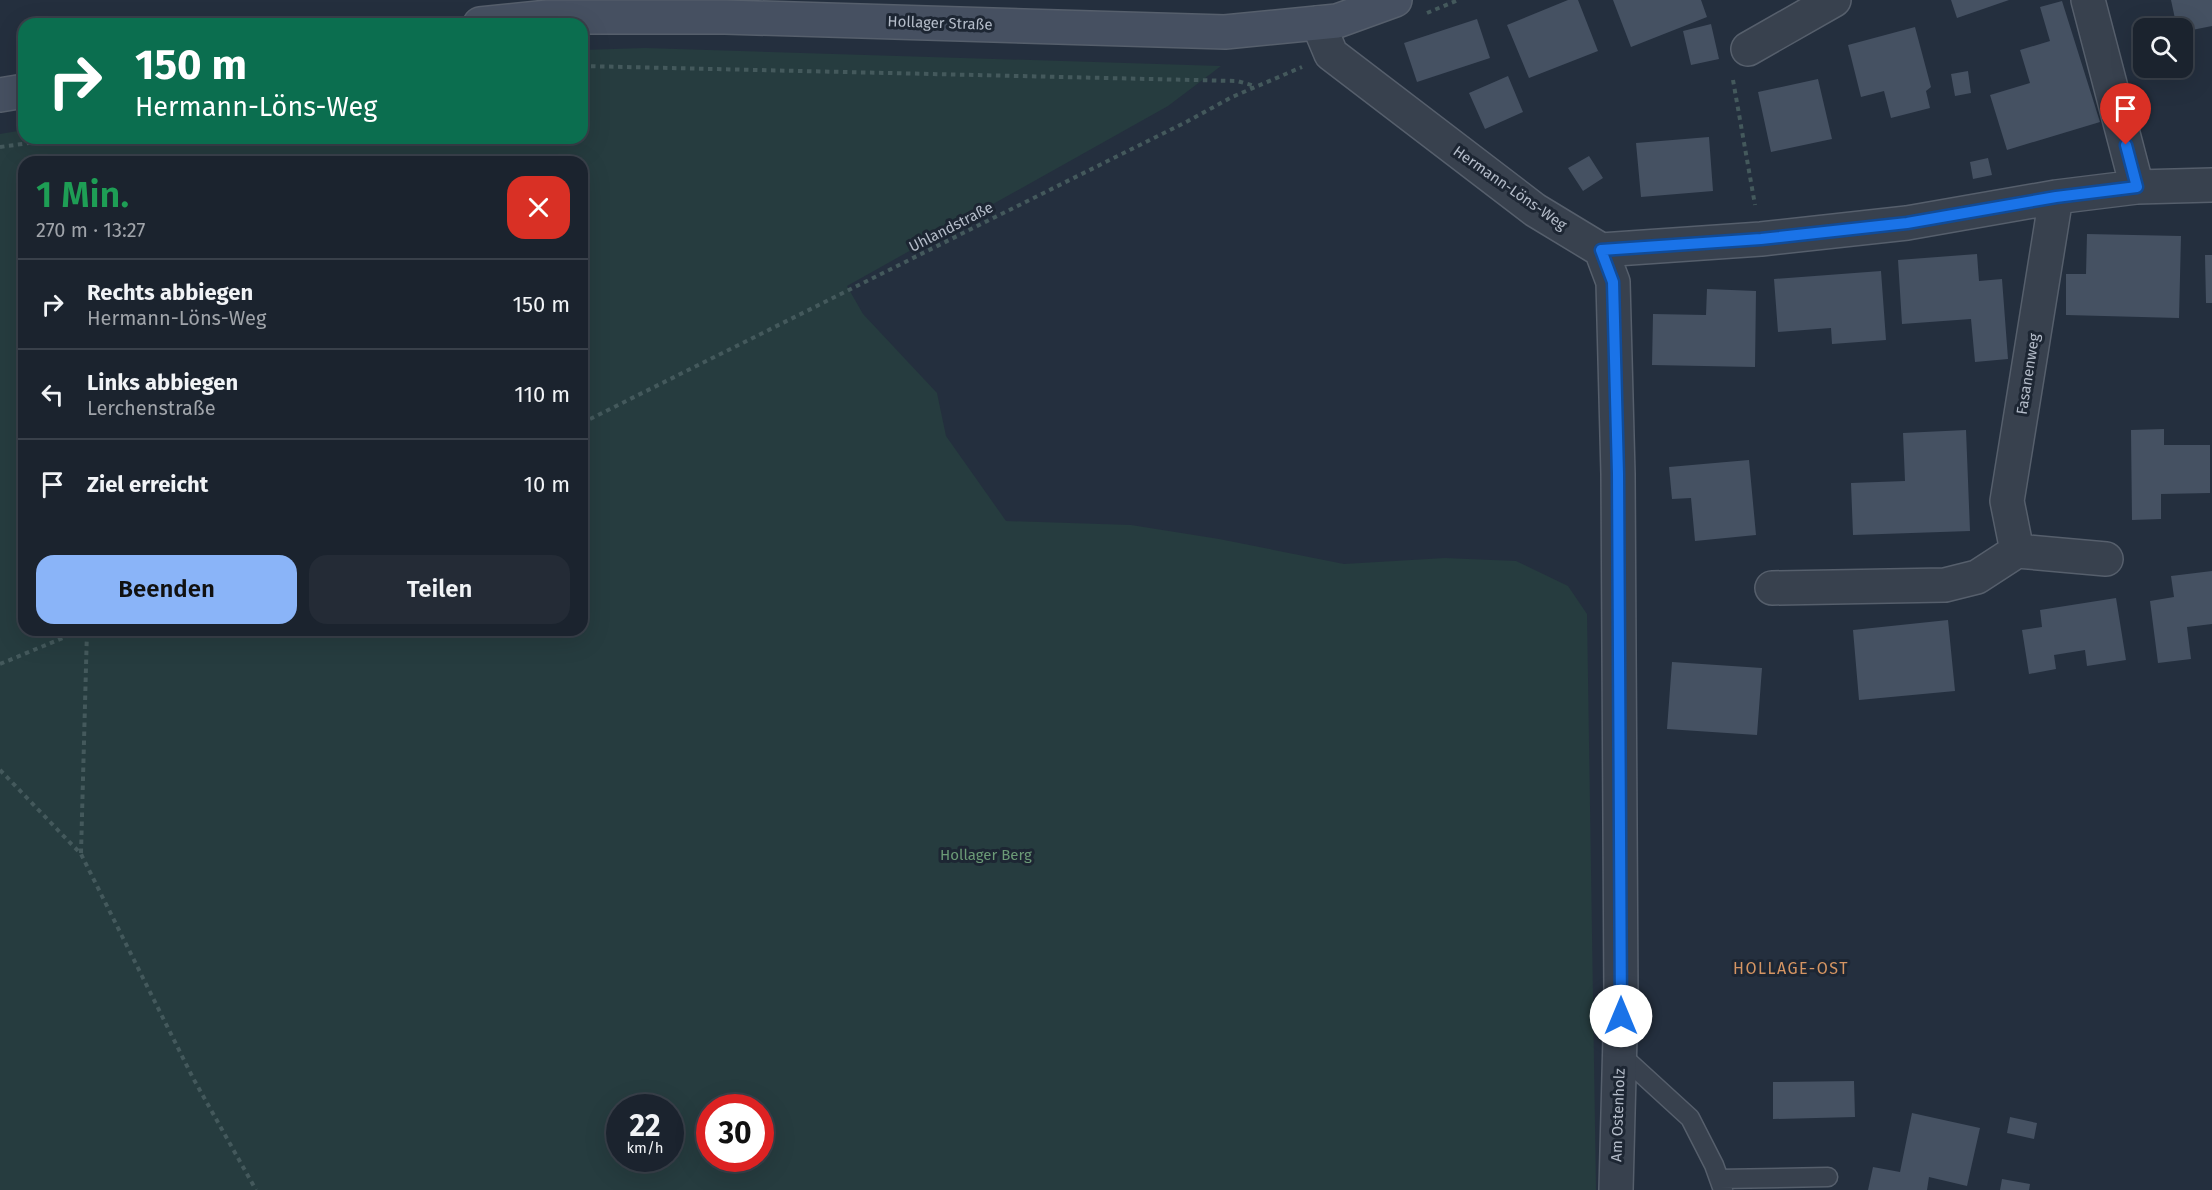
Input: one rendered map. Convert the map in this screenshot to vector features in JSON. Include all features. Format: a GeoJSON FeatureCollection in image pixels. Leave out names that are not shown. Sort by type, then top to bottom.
{"type":"FeatureCollection","features":[{"type":"Feature","properties":{"kind":"main road","name":"Hollager Straße"},"geometry":{"type":"LineString","coordinates":[[503,18],[541,8],[725,17],[1225,32],[1337,21],[1395,0]]}},
{"type":"Feature","properties":{"kind":"main road"},"geometry":{"type":"LineString","coordinates":[[0,95],[18,92]]}},
{"type":"Feature","properties":{"kind":"street"},"geometry":{"type":"LineString","coordinates":[[1748,50],[1834,0]]}},
{"type":"Feature","properties":{"kind":"street"},"geometry":{"type":"LineString","coordinates":[[2088,0],[2137,187]]}},
{"type":"Feature","properties":{"kind":"street","name":"Hermann-Löns-Weg"},"geometry":{"type":"LineString","coordinates":[[1318,23],[1331,54],[1534,210],[1601,250]]}},
{"type":"Feature","properties":{"kind":"street"},"geometry":{"type":"LineString","coordinates":[[1601,250],[1761,239],[1907,223],[2056,197],[2137,187],[2212,185]]}},
{"type":"Feature","properties":{"kind":"street","name":"Fasanenweg"},"geometry":{"type":"LineString","coordinates":[[2017,551],[2007,501],[2056,197]]}},
{"type":"Feature","properties":{"kind":"street","name":"Am Ostenholz"},"geometry":{"type":"LineString","coordinates":[[1601,250],[1613,282],[1618,474],[1620,1054],[1616,1190]]}},
{"type":"Feature","properties":{"kind":"street"},"geometry":{"type":"LineString","coordinates":[[1772,588],[1945,585],[1977,578],[2017,551],[2106,559]]}},
{"type":"Feature","properties":{"kind":"lane"},"geometry":{"type":"LineString","coordinates":[[1620,1054],[1690,1118],[1721,1185],[1828,1177]]}},
{"type":"Feature","properties":{"kind":"path"},"geometry":{"type":"LineString","coordinates":[[1748,50],[1733,80],[1761,239]]}},
{"type":"Feature","properties":{"kind":"path","name":"Uhlandstraße"},"geometry":{"type":"LineString","coordinates":[[588,420],[1232,97],[1331,54]]}},
{"type":"Feature","properties":{"kind":"path"},"geometry":{"type":"LineString","coordinates":[[588,66],[1237,81],[1256,87]]}},
{"type":"Feature","properties":{"kind":"path"},"geometry":{"type":"LineString","coordinates":[[0,147],[22,144]]}},
{"type":"Feature","properties":{"kind":"path"},"geometry":{"type":"LineString","coordinates":[[0,664],[68,636]]}},
{"type":"Feature","properties":{"kind":"path"},"geometry":{"type":"LineString","coordinates":[[81,854],[87,636]]}},
{"type":"Feature","properties":{"kind":"path"},"geometry":{"type":"LineString","coordinates":[[0,770],[81,854],[194,1078],[256,1190]]}},
{"type":"Feature","properties":{"kind":"green space","name":"Hollager Berg"},"geometry":{"type":"Polygon","coordinates":[[[645,48],[1221,66],[1168,106],[847,286],[863,314],[937,393],[946,436],[1006,521],[1131,525],[1219,539],[1344,564],[1445,558],[1516,561],[1568,586],[1587,614],[1596,1190],[0,1190],[0,134],[18,131],[18,144],[588,144],[588,50],[645,48]]]}},
{"type":"Feature","properties":{"kind":"building"},"geometry":{"type":"Polygon","coordinates":[[[1568,0],[1578,0],[1598,51],[1529,78],[1507,25],[1568,0]]]}},
{"type":"Feature","properties":{"kind":"building"},"geometry":{"type":"Polygon","coordinates":[[[1613,0],[1701,0],[1707,17],[1631,47],[1613,0]]]}},
{"type":"Feature","properties":{"kind":"building"},"geometry":{"type":"Polygon","coordinates":[[[1951,0],[2009,0],[1957,18],[1951,0]]]}},
{"type":"Feature","properties":{"kind":"building"},"geometry":{"type":"Polygon","coordinates":[[[2171,0],[2212,0],[2212,26],[2193,30],[2193,18],[2175,18],[2171,0]]]}},
{"type":"Feature","properties":{"kind":"building"},"geometry":{"type":"Polygon","coordinates":[[[2062,1],[2100,122],[2007,150],[1990,95],[2030,83],[2020,50],[2050,41],[2040,7],[2062,1]]]}},
{"type":"Feature","properties":{"kind":"building"},"geometry":{"type":"Polygon","coordinates":[[[1477,19],[1490,58],[1417,82],[1404,43],[1477,19]]]}},
{"type":"Feature","properties":{"kind":"building"},"geometry":{"type":"Polygon","coordinates":[[[1711,24],[1719,59],[1691,65],[1683,31],[1711,24]]]}},
{"type":"Feature","properties":{"kind":"building"},"geometry":{"type":"Polygon","coordinates":[[[1915,27],[1931,87],[1926,91],[1930,108],[1891,118],[1884,91],[1861,97],[1848,45],[1915,27]]]}},
{"type":"Feature","properties":{"kind":"building"},"geometry":{"type":"Polygon","coordinates":[[[1968,71],[1971,93],[1955,96],[1951,74],[1968,71]]]}},
{"type":"Feature","properties":{"kind":"building"},"geometry":{"type":"Polygon","coordinates":[[[1508,76],[1523,112],[1485,129],[1469,93],[1508,76]]]}},
{"type":"Feature","properties":{"kind":"building"},"geometry":{"type":"Polygon","coordinates":[[[1818,79],[1832,139],[1771,152],[1758,92],[1818,79]]]}},
{"type":"Feature","properties":{"kind":"building"},"geometry":{"type":"Polygon","coordinates":[[[1709,137],[1713,191],[1641,197],[1636,143],[1709,137]]]}},
{"type":"Feature","properties":{"kind":"building"},"geometry":{"type":"Polygon","coordinates":[[[1589,156],[1603,178],[1583,191],[1568,168],[1589,156]]]}},
{"type":"Feature","properties":{"kind":"building"},"geometry":{"type":"Polygon","coordinates":[[[1988,158],[1992,175],[1973,179],[1970,162],[1988,158]]]}},
{"type":"Feature","properties":{"kind":"building"},"geometry":{"type":"Polygon","coordinates":[[[2087,234],[2181,236],[2179,318],[2066,315],[2066,274],[2086,274],[2087,234]]]}},
{"type":"Feature","properties":{"kind":"building"},"geometry":{"type":"Polygon","coordinates":[[[1977,254],[1979,281],[2002,279],[2008,359],[1975,362],[1971,319],[1902,324],[1898,260],[1977,254]]]}},
{"type":"Feature","properties":{"kind":"building"},"geometry":{"type":"Polygon","coordinates":[[[2205,255],[2212,255],[2212,303],[2206,303],[2205,255]]]}},
{"type":"Feature","properties":{"kind":"building"},"geometry":{"type":"Polygon","coordinates":[[[1881,271],[1886,340],[1832,344],[1831,328],[1778,332],[1774,279],[1881,271]]]}},
{"type":"Feature","properties":{"kind":"building"},"geometry":{"type":"Polygon","coordinates":[[[1707,289],[1756,291],[1755,367],[1652,365],[1653,314],[1706,315],[1707,289]]]}},
{"type":"Feature","properties":{"kind":"building"},"geometry":{"type":"Polygon","coordinates":[[[2164,429],[2164,445],[2210,445],[2210,493],[2161,494],[2161,519],[2132,520],[2131,430],[2164,429]]]}},
{"type":"Feature","properties":{"kind":"building"},"geometry":{"type":"Polygon","coordinates":[[[1966,430],[1970,531],[1853,535],[1851,483],[1905,481],[1903,433],[1966,430]]]}},
{"type":"Feature","properties":{"kind":"building"},"geometry":{"type":"Polygon","coordinates":[[[1749,460],[1756,535],[1695,541],[1691,498],[1672,499],[1669,467],[1749,460]]]}},
{"type":"Feature","properties":{"kind":"building"},"geometry":{"type":"Polygon","coordinates":[[[2212,571],[2212,624],[2187,627],[2191,659],[2158,663],[2150,601],[2174,597],[2171,576],[2212,571]]]}},
{"type":"Feature","properties":{"kind":"building"},"geometry":{"type":"Polygon","coordinates":[[[2116,598],[2126,660],[2087,666],[2085,650],[2054,655],[2056,669],[2029,674],[2022,630],[2042,627],[2040,610],[2116,598]]]}},
{"type":"Feature","properties":{"kind":"building"},"geometry":{"type":"Polygon","coordinates":[[[1948,620],[1955,691],[1859,700],[1853,630],[1948,620]]]}},
{"type":"Feature","properties":{"kind":"building"},"geometry":{"type":"Polygon","coordinates":[[[1672,662],[1762,668],[1757,735],[1667,729],[1672,662]]]}},
{"type":"Feature","properties":{"kind":"building"},"geometry":{"type":"Polygon","coordinates":[[[1854,1081],[1855,1117],[1773,1119],[1773,1082],[1854,1081]]]}},
{"type":"Feature","properties":{"kind":"building"},"geometry":{"type":"Polygon","coordinates":[[[1912,1113],[1980,1128],[1967,1186],[1929,1177],[1927,1190],[1868,1190],[1873,1167],[1900,1172],[1912,1113]]]}},
{"type":"Feature","properties":{"kind":"building"},"geometry":{"type":"Polygon","coordinates":[[[2010,1117],[2037,1123],[2034,1139],[2007,1133],[2010,1117]]]}},
{"type":"Feature","properties":{"kind":"building"},"geometry":{"type":"Polygon","coordinates":[[[2002,1179],[2030,1184],[2029,1190],[2000,1190],[2002,1179]]]}},
{"type":"Feature","properties":{"kind":"district","name":"HOLLAGE-OST"},"geometry":{"type":"Point","coordinates":[1791,968]}},
{"type":"Feature","properties":{"kind":"route"},"geometry":{"type":"LineString","coordinates":[[1621,1016],[1618,474],[1613,282],[1601,250],[1761,239],[1907,223],[1977,209],[2137,187],[2126,145]]}}]}
